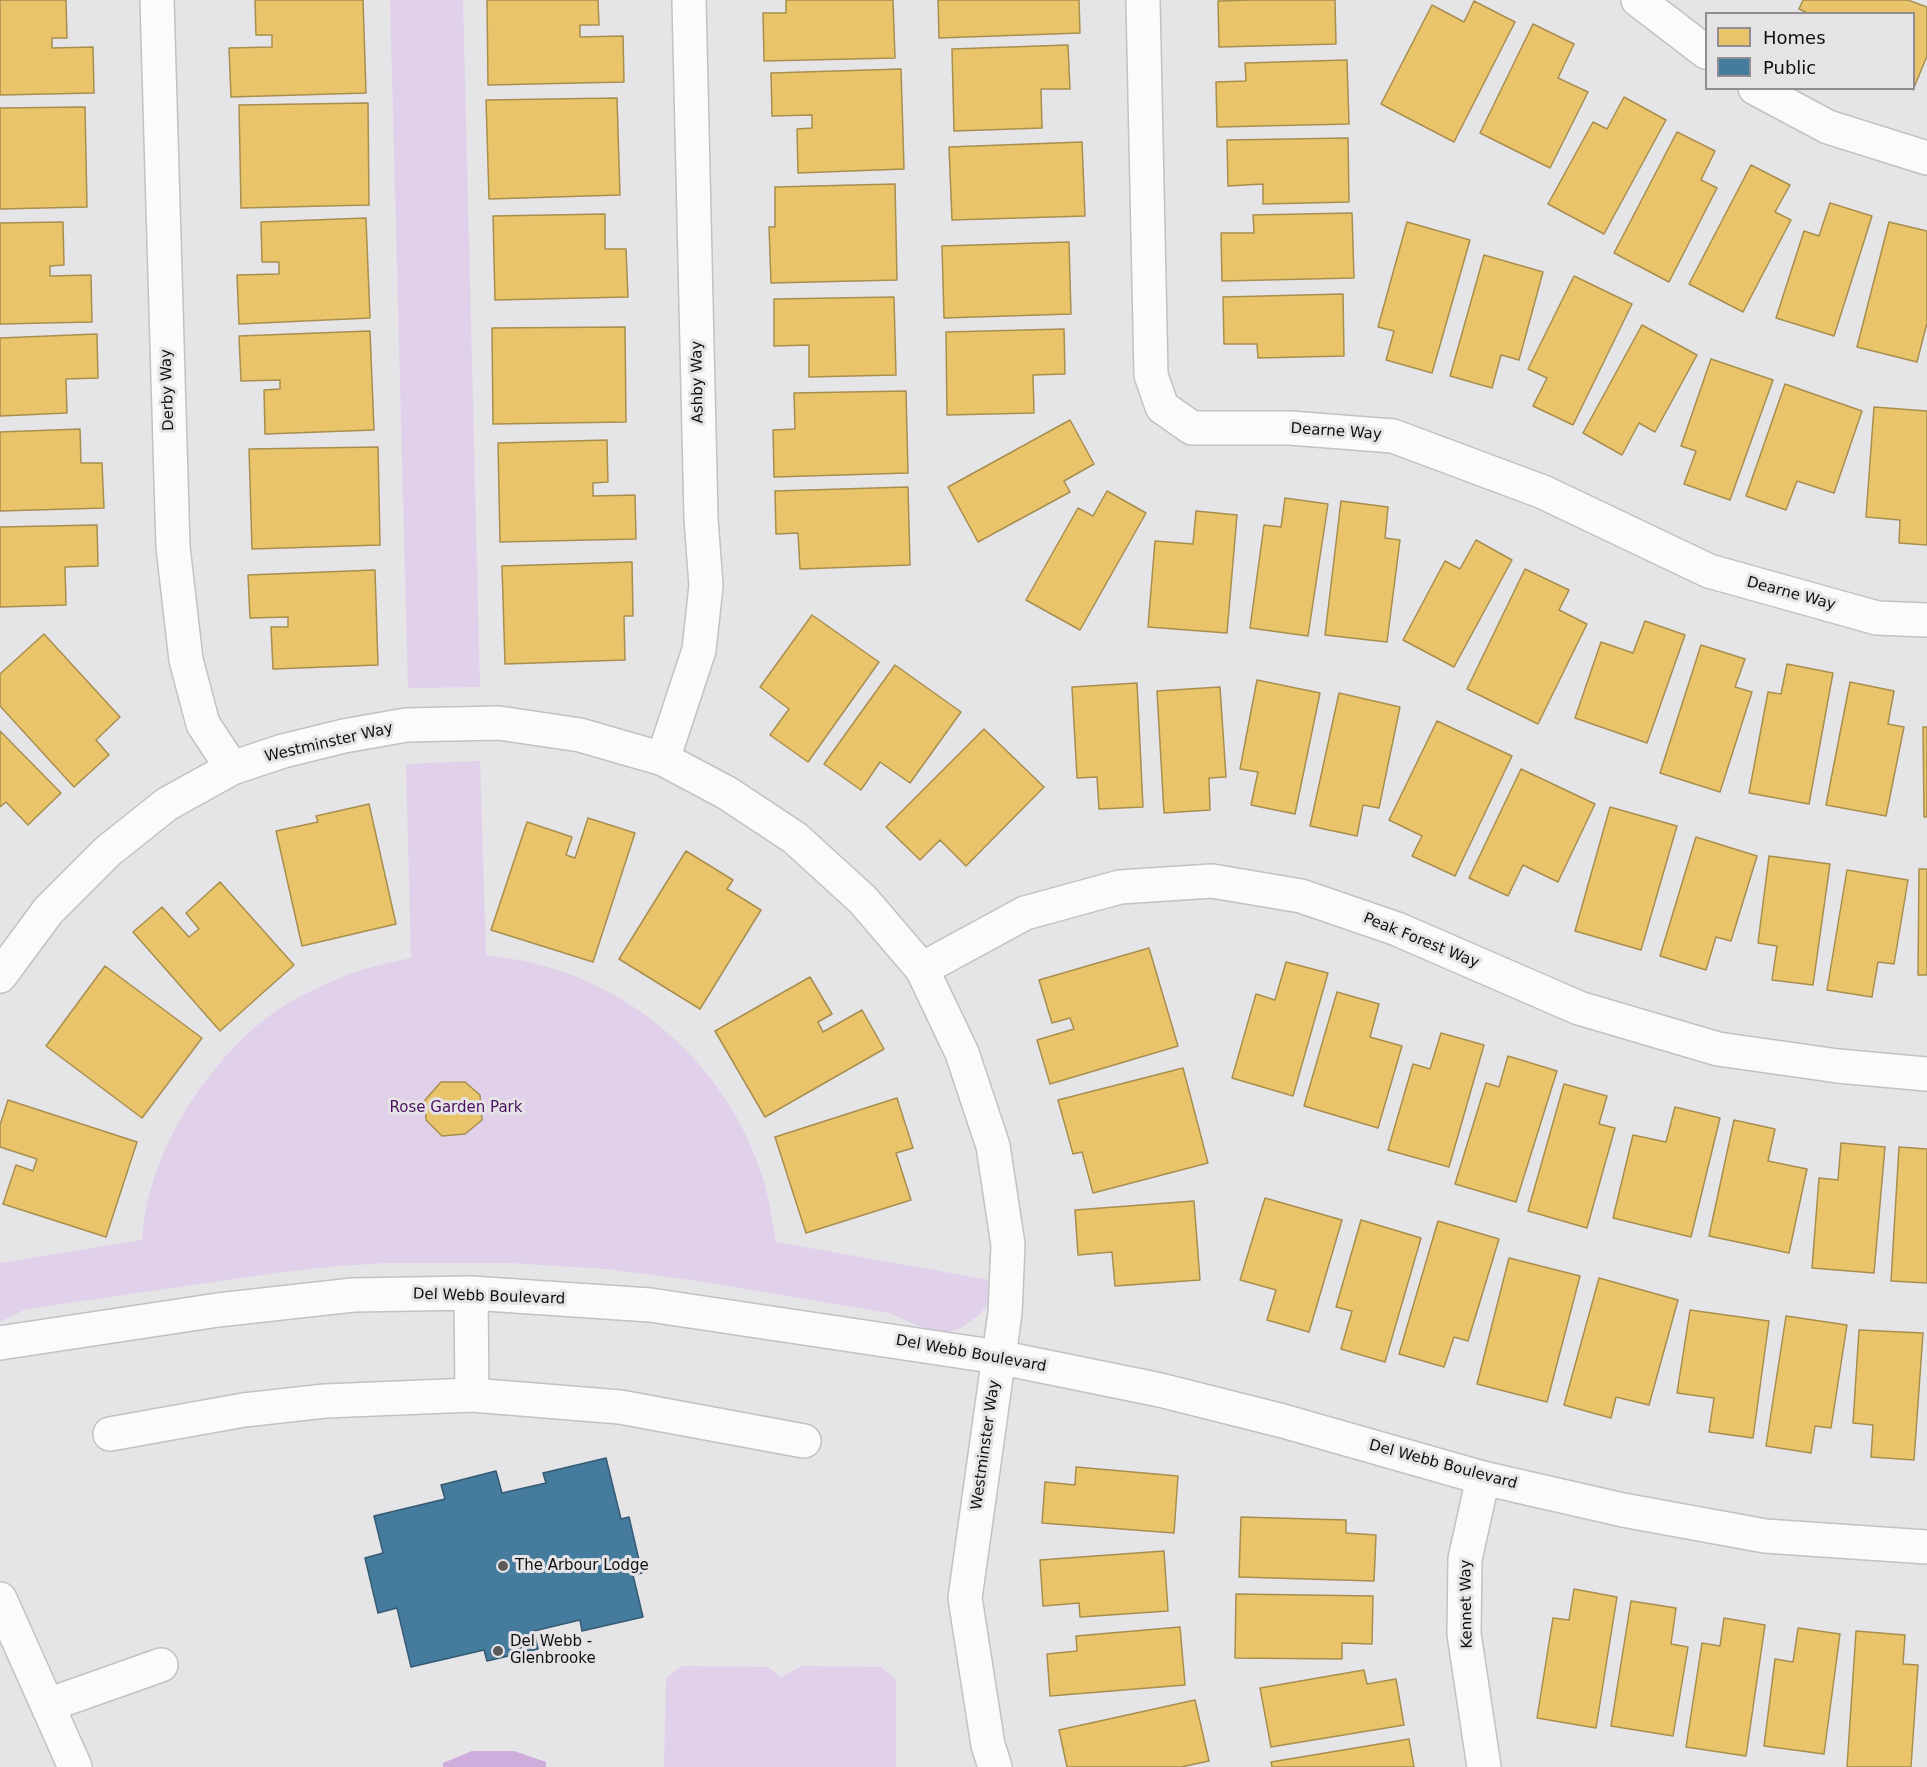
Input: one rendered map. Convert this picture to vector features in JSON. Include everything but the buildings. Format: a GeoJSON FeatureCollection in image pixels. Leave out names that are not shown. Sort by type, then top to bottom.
{"type":"FeatureCollection","features":[{"type":"Feature","properties":{"kind":"street","name":"Derby Way"},"geometry":{"type":"LineString","coordinates":[[157,0],[173,547],[186,660],[203,724],[232,768]]}},
{"type":"Feature","properties":{"kind":"street","name":"Ashby Way"},"geometry":{"type":"LineString","coordinates":[[663,759],[699,650],[706,586],[701,518],[689,0]]}},
{"type":"Feature","properties":{"kind":"street","name":"Dearne Way"},"geometry":{"type":"LineString","coordinates":[[1143,0],[1151,375],[1162,406],[1192,428],[1290,428],[1393,435],[1543,492],[1709,571],[1877,618],[1927,620]]}},
{"type":"Feature","properties":{"kind":"street"},"geometry":{"type":"LineString","coordinates":[[1644,2],[1705,49]]}},
{"type":"Feature","properties":{"kind":"street"},"geometry":{"type":"LineString","coordinates":[[1759,90],[1828,127],[1927,158]]}},
{"type":"Feature","properties":{"kind":"street","name":"Westminster Way"},"geometry":{"type":"LineString","coordinates":[[0,976],[48,911],[108,851],[167,804],[232,768],[283,751],[344,736],[405,725],[499,723],[580,735],[663,759],[727,793],[795,838],[862,900],[922,969],[962,1053],[993,1146],[1008,1245],[1005,1313],[964,1598],[988,1745],[995,1767]]}},
{"type":"Feature","properties":{"kind":"street","name":"Peak Forest Way"},"geometry":{"type":"LineString","coordinates":[[922,969],[1025,913],[1120,886],[1212,881],[1300,896],[1397,929],[1579,1008],[1718,1049],[1838,1066],[1927,1074]]}},
{"type":"Feature","properties":{"kind":"street"},"geometry":{"type":"LineString","coordinates":[[471,1293],[472,1395]]}},
{"type":"Feature","properties":{"kind":"street","name":"Del Webb Boulevard"},"geometry":{"type":"LineString","coordinates":[[0,1343],[218,1310],[353,1295],[471,1293],[650,1305],[998,1357],[1161,1390],[1283,1421],[1483,1478],[1623,1510],[1765,1536],[1927,1547]]}},
{"type":"Feature","properties":{"kind":"street"},"geometry":{"type":"LineString","coordinates":[[110,1434],[244,1410],[325,1401],[472,1395],[620,1407],[804,1441]]}},
{"type":"Feature","properties":{"kind":"street","name":"Kennet Way"},"geometry":{"type":"LineString","coordinates":[[1483,1478],[1465,1559],[1464,1634],[1484,1767]]}},
{"type":"Feature","properties":{"kind":"street"},"geometry":{"type":"LineString","coordinates":[[0,1599],[75,1767]]}},
{"type":"Feature","properties":{"kind":"street"},"geometry":{"type":"LineString","coordinates":[[48,1705],[161,1665]]}},
{"type":"Feature","properties":{"kind":"green space"},"geometry":{"type":"Polygon","coordinates":[[[390,0],[463,0],[480,687],[408,688],[390,0]]]}},
{"type":"Feature","properties":{"kind":"green space","name":"Rose Garden Park"},"geometry":{"type":"Polygon","coordinates":[[[480,761],[486,955],[534,963],[578,978],[614,995],[647,1016],[678,1042],[705,1071],[728,1103],[747,1138],[762,1175],[776,1242],[990,1280],[988,1303],[981,1313],[960,1329],[933,1332],[889,1313],[692,1280],[606,1269],[510,1263],[387,1263],[276,1273],[26,1309],[0,1322],[0,1263],[142,1240],[146,1208],[154,1179],[174,1131],[187,1108],[218,1065],[254,1028],[297,998],[321,986],[361,970],[411,958],[406,764],[480,761]]]}},
{"type":"Feature","properties":{"kind":"green space"},"geometry":{"type":"Polygon","coordinates":[[[682,1666],[768,1667],[781,1677],[802,1666],[881,1667],[896,1680],[896,1767],[664,1767],[666,1678],[682,1666]]]}},
{"type":"Feature","properties":{"kind":"shaded area"},"geometry":{"type":"Polygon","coordinates":[[[472,1751],[514,1751],[546,1762],[546,1767],[443,1767],[443,1763],[472,1751]]]}},
{"type":"Feature","properties":{"kind":"place","name":"The Arbour Lodge"},"geometry":{"type":"Point","coordinates":[503,1566]}},
{"type":"Feature","properties":{"kind":"place","name":"Del Webb - Glenbrooke"},"geometry":{"type":"Point","coordinates":[498,1651]}}]}
